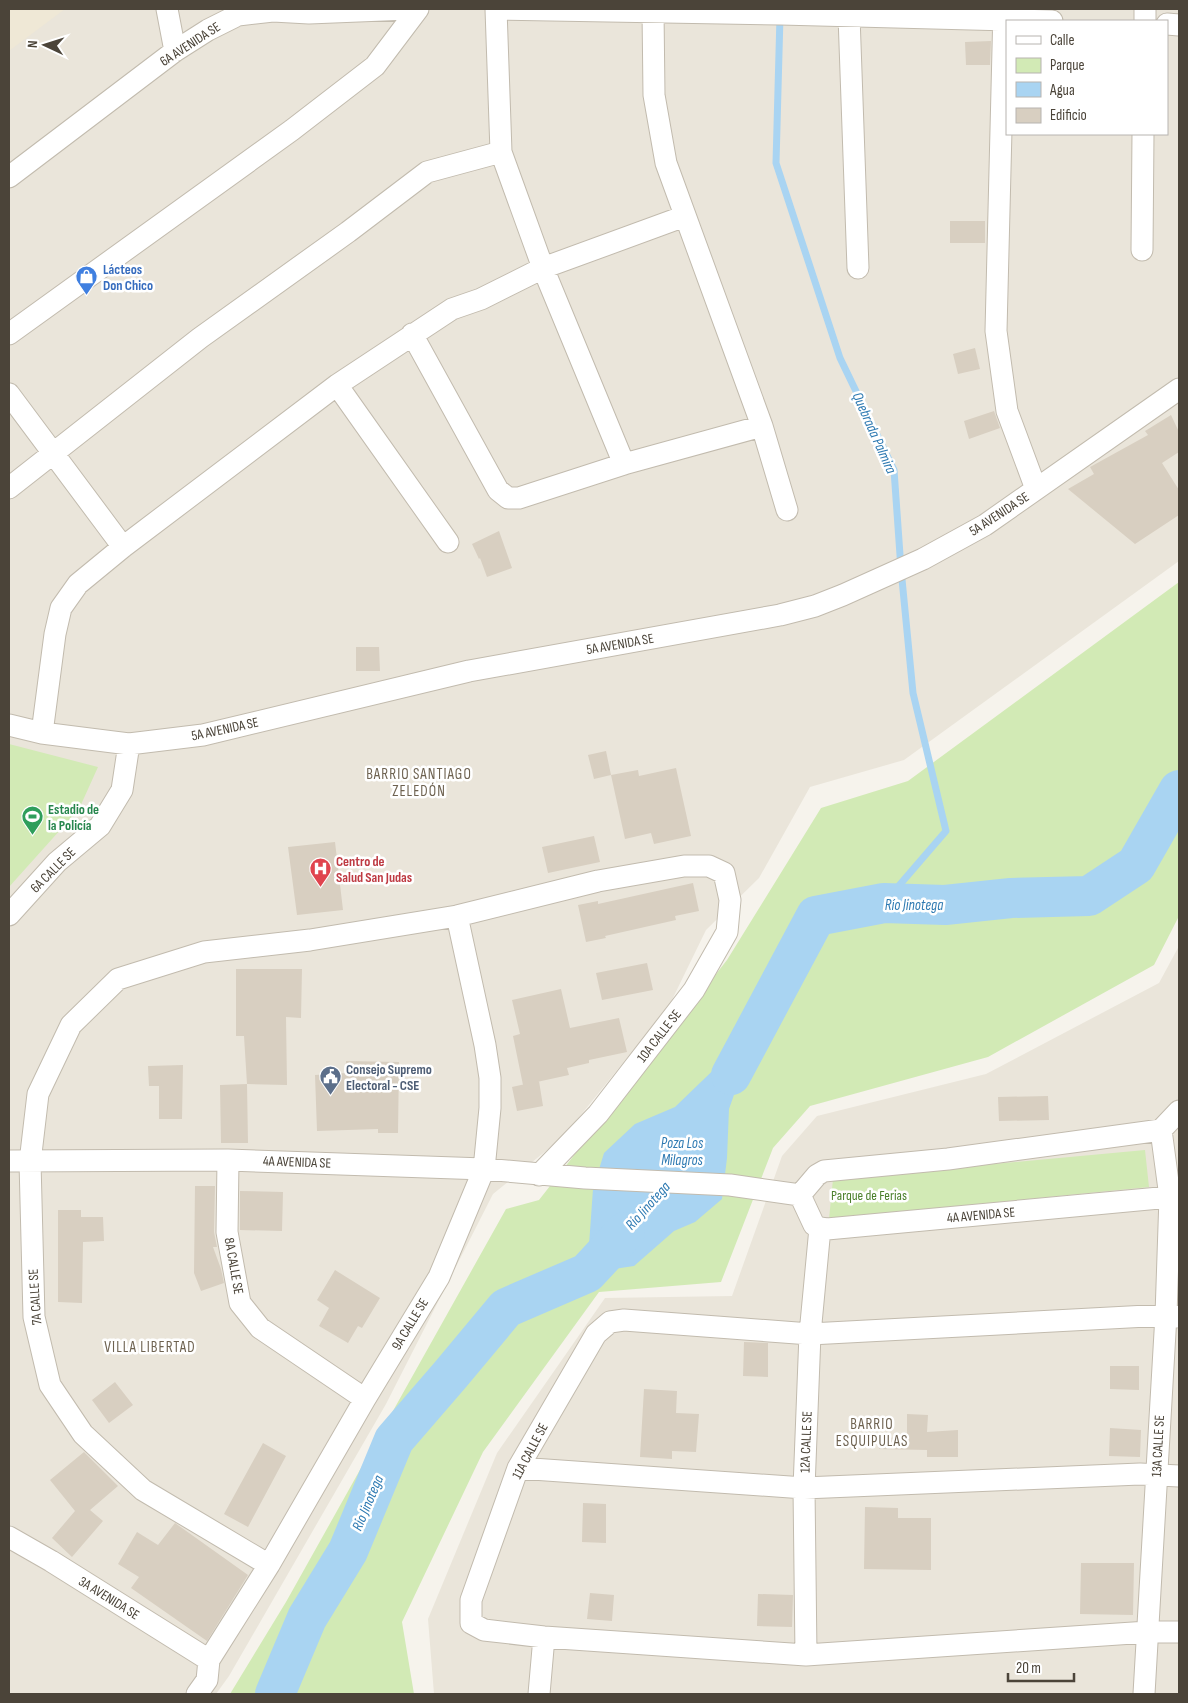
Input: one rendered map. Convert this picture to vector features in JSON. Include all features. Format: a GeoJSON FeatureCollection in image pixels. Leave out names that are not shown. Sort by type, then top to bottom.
{"type":"FeatureCollection","features":[{"type":"Feature","properties":{"kind":"street"},"geometry":{"type":"LineString","coordinates":[[167,9],[176,52]]}},
{"type":"Feature","properties":{"kind":"street","name":"6A AVENIDA SE"},"geometry":{"type":"LineString","coordinates":[[9,177],[176,52],[208,30],[238,15],[273,11],[408,9]]}},
{"type":"Feature","properties":{"kind":"street"},"geometry":{"type":"LineString","coordinates":[[9,334],[292,130],[375,66],[418,9]]}},
{"type":"Feature","properties":{"kind":"street"},"geometry":{"type":"LineString","coordinates":[[624,464],[542,268],[501,152],[498,9],[657,10],[849,16],[1003,14],[1045,20]]}},
{"type":"Feature","properties":{"kind":"street"},"geometry":{"type":"LineString","coordinates":[[657,10],[654,95],[666,163],[762,426],[787,510]]}},
{"type":"Feature","properties":{"kind":"street"},"geometry":{"type":"LineString","coordinates":[[1003,14],[996,331],[1007,411],[1036,489]]}},
{"type":"Feature","properties":{"kind":"street"},"geometry":{"type":"LineString","coordinates":[[849,16],[858,268]]}},
{"type":"Feature","properties":{"kind":"street"},"geometry":{"type":"LineString","coordinates":[[1142,250],[1143,135]]}},
{"type":"Feature","properties":{"kind":"street"},"geometry":{"type":"LineString","coordinates":[[9,488],[200,338],[348,232],[427,172],[501,152]]}},
{"type":"Feature","properties":{"kind":"street"},"geometry":{"type":"LineString","coordinates":[[42,733],[55,634],[61,608],[78,584],[124,547],[337,385],[452,308],[481,299],[542,268],[685,216]]}},
{"type":"Feature","properties":{"kind":"street"},"geometry":{"type":"LineString","coordinates":[[412,334],[498,490],[508,498],[519,498],[624,464],[762,426]]}},
{"type":"Feature","properties":{"kind":"street"},"geometry":{"type":"LineString","coordinates":[[337,385],[448,542]]}},
{"type":"Feature","properties":{"kind":"street","name":"5A AVENIDA SE"},"geometry":{"type":"LineString","coordinates":[[9,725],[42,733],[129,744],[204,735],[469,671],[780,615],[815,606],[912,564],[985,525],[1179,389]]}},
{"type":"Feature","properties":{"kind":"street"},"geometry":{"type":"LineString","coordinates":[[9,394],[124,547]]}},
{"type":"Feature","properties":{"kind":"street","name":"6A CALLE SE"},"geometry":{"type":"LineString","coordinates":[[9,915],[58,862],[100,826],[122,790],[129,744]]}},
{"type":"Feature","properties":{"kind":"street","name":"10A CALLE SE"},"geometry":{"type":"LineString","coordinates":[[457,916],[598,881],[684,866],[709,866],[724,873],[730,900],[727,932],[694,990],[598,1114],[539,1175]]}},
{"type":"Feature","properties":{"kind":"street","name":"7A CALLE SE"},"geometry":{"type":"LineString","coordinates":[[269,1565],[143,1490],[83,1434],[50,1385],[34,1317],[30,1162],[38,1094],[71,1025],[118,979],[204,952],[310,940],[457,916]]}},
{"type":"Feature","properties":{"kind":"street","name":"9A CALLE SE"},"geometry":{"type":"LineString","coordinates":[[197,1694],[207,1680],[209,1660],[269,1565],[365,1399],[439,1277],[484,1169],[490,1108],[490,1078],[485,1045],[457,916]]}},
{"type":"Feature","properties":{"kind":"street"},"geometry":{"type":"LineString","coordinates":[[820,1228],[814,1225],[800,1195],[817,1175],[824,1171],[948,1159],[1161,1130],[1179,1112]]}},
{"type":"Feature","properties":{"kind":"street","name":"13A CALLE SE"},"geometry":{"type":"LineString","coordinates":[[1144,1694],[1157,1474],[1172,1316],[1175,1193],[1161,1130]]}},
{"type":"Feature","properties":{"kind":"street","name":"4A AVENIDA SE"},"geometry":{"type":"LineString","coordinates":[[9,1161],[228,1160],[484,1169],[585,1178],[730,1184],[800,1195]]}},
{"type":"Feature","properties":{"kind":"street","name":"8A CALLE SE"},"geometry":{"type":"LineString","coordinates":[[228,1160],[228,1232],[240,1303],[260,1328],[365,1399]]}},
{"type":"Feature","properties":{"kind":"street","name":"4A AVENIDA SE"},"geometry":{"type":"LineString","coordinates":[[820,1228],[1175,1193]]}},
{"type":"Feature","properties":{"kind":"street","name":"12A CALLE SE"},"geometry":{"type":"LineString","coordinates":[[806,1655],[804,1488],[810,1334],[820,1228]]}},
{"type":"Feature","properties":{"kind":"street"},"geometry":{"type":"LineString","coordinates":[[810,1334],[1172,1316]]}},
{"type":"Feature","properties":{"kind":"street","name":"11A CALLE SE"},"geometry":{"type":"LineString","coordinates":[[544,1637],[484,1630],[472,1623],[471,1600],[518,1468],[596,1334],[610,1322],[624,1320],[810,1334]]}},
{"type":"Feature","properties":{"kind":"street"},"geometry":{"type":"LineString","coordinates":[[518,1468],[804,1488],[1157,1474],[1179,1476]]}},
{"type":"Feature","properties":{"kind":"street","name":"3A AVENIDA SE"},"geometry":{"type":"LineString","coordinates":[[9,1537],[51,1561],[209,1660]]}},
{"type":"Feature","properties":{"kind":"street"},"geometry":{"type":"LineString","coordinates":[[539,1694],[544,1637],[806,1655],[1148,1632],[1179,1632]]}},
{"type":"Feature","properties":{"kind":"shaded area"},"geometry":{"type":"Polygon","coordinates":[[[9,9],[1179,9],[1179,561],[904,760],[810,787],[759,878],[706,930],[669,1006],[563,1137],[493,1194],[386,1404],[229,1676],[216,1694],[9,1694],[9,9]]]}},
{"type":"Feature","properties":{"kind":"shaded area"},"geometry":{"type":"Polygon","coordinates":[[[9,9],[65,9],[9,51],[9,9]]]}},
{"type":"Feature","properties":{"kind":"shaded area"},"geometry":{"type":"Polygon","coordinates":[[[1179,946],[1179,1694],[434,1694],[428,1619],[497,1453],[605,1298],[732,1296],[782,1156],[817,1116],[986,1074],[1159,983],[1179,946]]]}},
{"type":"Feature","properties":{"kind":"green space"},"geometry":{"type":"Polygon","coordinates":[[[1179,582],[1179,916],[1154,965],[988,1057],[810,1106],[773,1148],[721,1282],[599,1292],[483,1452],[402,1622],[414,1694],[230,1694],[286,1602],[506,1209],[539,1200],[727,960],[821,808],[908,781],[1179,582]]]}},
{"type":"Feature","properties":{"kind":"green space","name":"Estadio de la Policía"},"geometry":{"type":"Polygon","coordinates":[[[9,744],[98,767],[79,809],[9,887],[9,744]]]}},
{"type":"Feature","properties":{"kind":"green space","name":"Parque de Ferias"},"geometry":{"type":"Polygon","coordinates":[[[1145,1150],[1149,1187],[829,1219],[833,1179],[1145,1150]]]}},
{"type":"Feature","properties":{"kind":"water","name":"Poza Los Milagros"},"geometry":{"type":"Polygon","coordinates":[[[758,1027],[729,1109],[727,1158],[722,1199],[695,1222],[674,1231],[634,1266],[587,1273],[593,1189],[604,1153],[635,1124],[675,1107],[758,1027]]]}},
{"type":"Feature","properties":{"kind":"building"},"geometry":{"type":"Polygon","coordinates":[[[991,41],[990,65],[966,65],[965,42],[991,41]]]}},
{"type":"Feature","properties":{"kind":"building"},"geometry":{"type":"Polygon","coordinates":[[[950,221],[985,221],[985,243],[950,243],[950,221]]]}},
{"type":"Feature","properties":{"kind":"building"},"geometry":{"type":"Polygon","coordinates":[[[975,348],[980,369],[958,374],[953,354],[975,348]]]}},
{"type":"Feature","properties":{"kind":"building"},"geometry":{"type":"Polygon","coordinates":[[[994,411],[1000,428],[969,439],[964,421],[994,411]]]}},
{"type":"Feature","properties":{"kind":"building"},"geometry":{"type":"Polygon","coordinates":[[[1171,415],[1179,432],[1179,452],[1162,463],[1179,490],[1179,515],[1135,544],[1068,489],[1094,474],[1090,467],[1148,435],[1145,431],[1171,415]]]}},
{"type":"Feature","properties":{"kind":"building"},"geometry":{"type":"Polygon","coordinates":[[[499,531],[512,568],[487,577],[472,544],[499,531]]]}},
{"type":"Feature","properties":{"kind":"building"},"geometry":{"type":"Polygon","coordinates":[[[356,647],[379,647],[380,671],[356,671],[356,647]]]}},
{"type":"Feature","properties":{"kind":"building"},"geometry":{"type":"Polygon","coordinates":[[[606,751],[611,775],[594,779],[588,755],[606,751]]]}},
{"type":"Feature","properties":{"kind":"building"},"geometry":{"type":"Polygon","coordinates":[[[676,768],[691,836],[654,844],[651,833],[625,839],[611,775],[638,770],[639,776],[676,768]]]}},
{"type":"Feature","properties":{"kind":"building"},"geometry":{"type":"Polygon","coordinates":[[[594,836],[600,862],[548,873],[542,847],[594,836]]]}},
{"type":"Feature","properties":{"kind":"building"},"geometry":{"type":"Polygon","coordinates":[[[335,842],[343,910],[297,915],[288,847],[335,842]]]}},
{"type":"Feature","properties":{"kind":"building"},"geometry":{"type":"Polygon","coordinates":[[[693,883],[699,911],[675,916],[676,920],[586,942],[578,905],[598,901],[598,904],[693,883]]]}},
{"type":"Feature","properties":{"kind":"building"},"geometry":{"type":"Polygon","coordinates":[[[647,963],[653,990],[602,1000],[596,973],[647,963]]]}},
{"type":"Feature","properties":{"kind":"building"},"geometry":{"type":"Polygon","coordinates":[[[236,969],[302,969],[301,1018],[286,1017],[287,1085],[247,1084],[244,1036],[236,1036],[236,969]]]}},
{"type":"Feature","properties":{"kind":"building"},"geometry":{"type":"Polygon","coordinates":[[[561,989],[570,1028],[619,1018],[627,1052],[589,1060],[589,1063],[567,1068],[569,1075],[523,1085],[513,1036],[520,1034],[512,1000],[561,989]]]}},
{"type":"Feature","properties":{"kind":"building"},"geometry":{"type":"Polygon","coordinates":[[[346,1061],[399,1062],[398,1133],[378,1133],[378,1129],[317,1131],[315,1075],[346,1073],[346,1061]]]}},
{"type":"Feature","properties":{"kind":"building"},"geometry":{"type":"Polygon","coordinates":[[[183,1065],[182,1119],[159,1119],[159,1086],[149,1086],[148,1066],[183,1065]]]}},
{"type":"Feature","properties":{"kind":"building"},"geometry":{"type":"Polygon","coordinates":[[[539,1081],[543,1106],[517,1111],[512,1087],[539,1081]]]}},
{"type":"Feature","properties":{"kind":"building"},"geometry":{"type":"Polygon","coordinates":[[[247,1084],[248,1143],[221,1143],[220,1085],[247,1084]]]}},
{"type":"Feature","properties":{"kind":"building"},"geometry":{"type":"Polygon","coordinates":[[[1048,1096],[1049,1120],[999,1121],[998,1097],[1048,1096]]]}},
{"type":"Feature","properties":{"kind":"building"},"geometry":{"type":"Polygon","coordinates":[[[195,1186],[215,1186],[214,1232],[217,1247],[213,1247],[224,1283],[201,1291],[194,1273],[195,1186]]]}},
{"type":"Feature","properties":{"kind":"building"},"geometry":{"type":"Polygon","coordinates":[[[240,1191],[283,1192],[282,1231],[240,1230],[240,1191]]]}},
{"type":"Feature","properties":{"kind":"building"},"geometry":{"type":"Polygon","coordinates":[[[58,1210],[81,1210],[81,1217],[103,1217],[104,1241],[83,1242],[82,1303],[58,1302],[58,1210]]]}},
{"type":"Feature","properties":{"kind":"building"},"geometry":{"type":"Polygon","coordinates":[[[335,1270],[380,1298],[362,1328],[358,1326],[348,1343],[319,1326],[329,1308],[317,1300],[335,1270]]]}},
{"type":"Feature","properties":{"kind":"building"},"geometry":{"type":"Polygon","coordinates":[[[744,1342],[768,1343],[768,1377],[743,1376],[744,1342]]]}},
{"type":"Feature","properties":{"kind":"building"},"geometry":{"type":"Polygon","coordinates":[[[1110,1366],[1139,1366],[1139,1390],[1110,1389],[1110,1366]]]}},
{"type":"Feature","properties":{"kind":"building"},"geometry":{"type":"Polygon","coordinates":[[[115,1382],[133,1405],[109,1423],[92,1400],[115,1382]]]}},
{"type":"Feature","properties":{"kind":"building"},"geometry":{"type":"Polygon","coordinates":[[[644,1389],[677,1391],[676,1413],[699,1414],[696,1452],[672,1451],[672,1459],[640,1457],[644,1389]]]}},
{"type":"Feature","properties":{"kind":"building"},"geometry":{"type":"Polygon","coordinates":[[[907,1414],[928,1415],[927,1432],[958,1430],[958,1457],[927,1457],[927,1450],[879,1449],[878,1440],[907,1435],[907,1414]]]}},
{"type":"Feature","properties":{"kind":"building"},"geometry":{"type":"Polygon","coordinates":[[[1110,1428],[1141,1430],[1140,1457],[1109,1456],[1110,1428]]]}},
{"type":"Feature","properties":{"kind":"building"},"geometry":{"type":"Polygon","coordinates":[[[263,1443],[286,1456],[248,1527],[224,1514],[263,1443]]]}},
{"type":"Feature","properties":{"kind":"building"},"geometry":{"type":"Polygon","coordinates":[[[84,1452],[118,1486],[90,1510],[103,1521],[72,1557],[52,1538],[75,1511],[50,1480],[84,1452]]]}},
{"type":"Feature","properties":{"kind":"building"},"geometry":{"type":"Polygon","coordinates":[[[583,1503],[606,1504],[606,1543],[582,1542],[583,1503]]]}},
{"type":"Feature","properties":{"kind":"building"},"geometry":{"type":"Polygon","coordinates":[[[865,1507],[898,1508],[898,1518],[931,1518],[931,1570],[864,1569],[865,1507]]]}},
{"type":"Feature","properties":{"kind":"building"},"geometry":{"type":"Polygon","coordinates":[[[175,1523],[248,1575],[207,1641],[131,1588],[139,1577],[118,1564],[137,1532],[158,1545],[175,1523]]]}},
{"type":"Feature","properties":{"kind":"building"},"geometry":{"type":"Polygon","coordinates":[[[1081,1563],[1134,1563],[1133,1615],[1080,1614],[1081,1563]]]}},
{"type":"Feature","properties":{"kind":"building"},"geometry":{"type":"Polygon","coordinates":[[[590,1593],[614,1595],[612,1621],[587,1619],[590,1593]]]}},
{"type":"Feature","properties":{"kind":"building"},"geometry":{"type":"Polygon","coordinates":[[[758,1594],[793,1595],[792,1627],[757,1626],[758,1594]]]}},
{"type":"Feature","properties":{"kind":"waterway","name":"Quebrada Palmira"},"geometry":{"type":"LineString","coordinates":[[780,16],[776,163],[840,358],[894,470],[913,693],[946,831],[884,903]]}},
{"type":"Feature","properties":{"kind":"waterway","name":"Río Jinotega"},"geometry":{"type":"LineString","coordinates":[[731,1075],[816,916],[884,903],[945,905],[1011,898],[1089,896],[1136,865],[1179,790]]}},
{"type":"Feature","properties":{"kind":"waterway","name":"Río Jinotega"},"geometry":{"type":"LineString","coordinates":[[275,1694],[307,1618],[348,1551],[394,1440],[506,1308],[587,1273],[625,1232]]}},
{"type":"Feature","properties":{"kind":"place","name":"Lácteos Don Chico"},"geometry":{"type":"Point","coordinates":[87,296]}},
{"type":"Feature","properties":{"kind":"place","name":"Estadio de la Policía"},"geometry":{"type":"Point","coordinates":[32,836]}},
{"type":"Feature","properties":{"kind":"place","name":"Centro de Salud San Judas"},"geometry":{"type":"Point","coordinates":[320,888]}},
{"type":"Feature","properties":{"kind":"place","name":"Consejo Supremo Electoral - CSE"},"geometry":{"type":"Point","coordinates":[330,1096]}},
{"type":"Feature","properties":{"kind":"district","name":"BARRIO SANTIAGO ZELEDÓN"},"geometry":{"type":"Point","coordinates":[419,782]}},
{"type":"Feature","properties":{"kind":"district","name":"VILLA LIBERTAD"},"geometry":{"type":"Point","coordinates":[150,1347]}},
{"type":"Feature","properties":{"kind":"district","name":"BARRIO ESQUIPULAS"},"geometry":{"type":"Point","coordinates":[872,1432]}}]}
